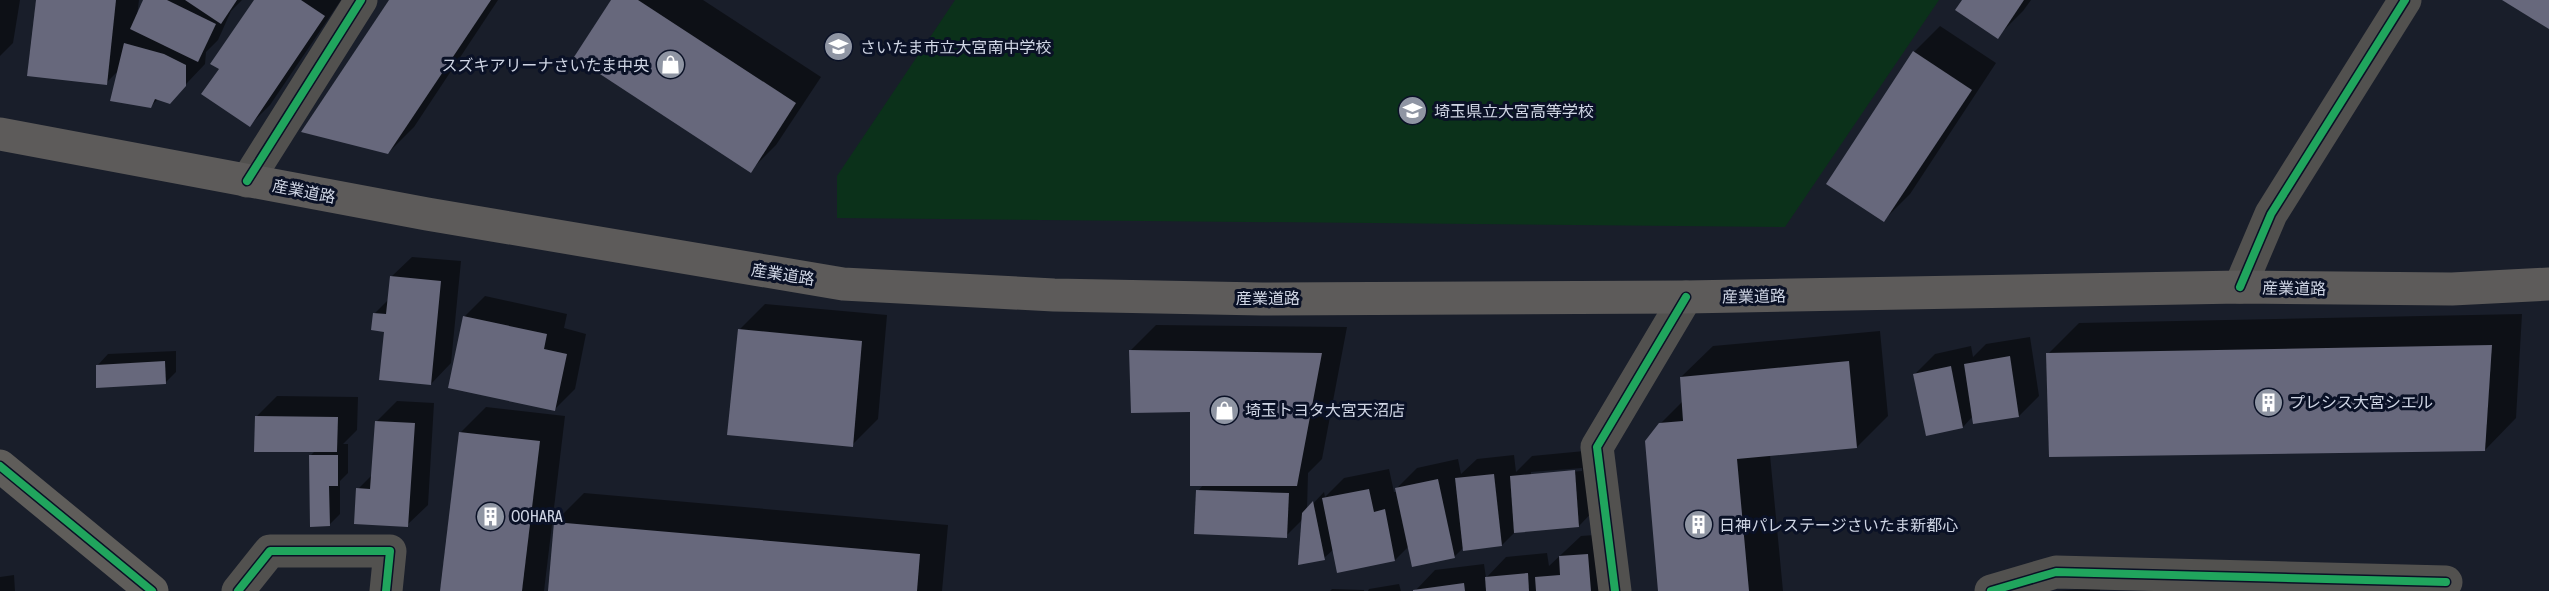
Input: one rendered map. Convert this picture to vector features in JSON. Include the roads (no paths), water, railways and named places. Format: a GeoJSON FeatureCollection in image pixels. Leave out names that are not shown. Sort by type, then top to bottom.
{"type":"FeatureCollection","features":[{"type":"Feature","properties":{"kind":"main road","name":"産業道路"},"geometry":{"type":"LineString","coordinates":[[0,134],[427,214],[843,284],[1053,295],[1251,298],[1686,297],[2240,287],[2452,289],[2549,284]]}},
{"type":"Feature","properties":{"kind":"street"},"geometry":{"type":"LineString","coordinates":[[247,181],[361,0]]}},
{"type":"Feature","properties":{"kind":"street"},"geometry":{"type":"LineString","coordinates":[[2240,287],[2271,214],[2405,0]]}},
{"type":"Feature","properties":{"kind":"street"},"geometry":{"type":"LineString","coordinates":[[1615,591],[1597,447],[1686,297]]}},
{"type":"Feature","properties":{"kind":"street"},"geometry":{"type":"LineString","coordinates":[[0,466],[152,591]]}},
{"type":"Feature","properties":{"kind":"street"},"geometry":{"type":"LineString","coordinates":[[238,591],[270,551],[390,551],[386,591]]}},
{"type":"Feature","properties":{"kind":"street"},"geometry":{"type":"LineString","coordinates":[[1992,591],[2056,572],[2446,582]]}},
{"type":"Feature","properties":{"kind":"place","name":"さいたま市立大宮南中学校"},"geometry":{"type":"Point","coordinates":[839,47]}},
{"type":"Feature","properties":{"kind":"place","name":"スズキアリーナさいたま中央"},"geometry":{"type":"Point","coordinates":[670,65]}},
{"type":"Feature","properties":{"kind":"place","name":"埼玉県立大宮高等学校"},"geometry":{"type":"Point","coordinates":[1413,111]}},
{"type":"Feature","properties":{"kind":"place","name":"プレシス大宮シエル"},"geometry":{"type":"Point","coordinates":[2268,402]}},
{"type":"Feature","properties":{"kind":"place","name":"埼玉トヨタ大宮天沼店"},"geometry":{"type":"Point","coordinates":[1224,410]}},
{"type":"Feature","properties":{"kind":"place","name":"OOHARA"},"geometry":{"type":"Point","coordinates":[490,516]}},
{"type":"Feature","properties":{"kind":"place","name":"日神パレステージさいたま新都心"},"geometry":{"type":"Point","coordinates":[1698,525]}}]}
